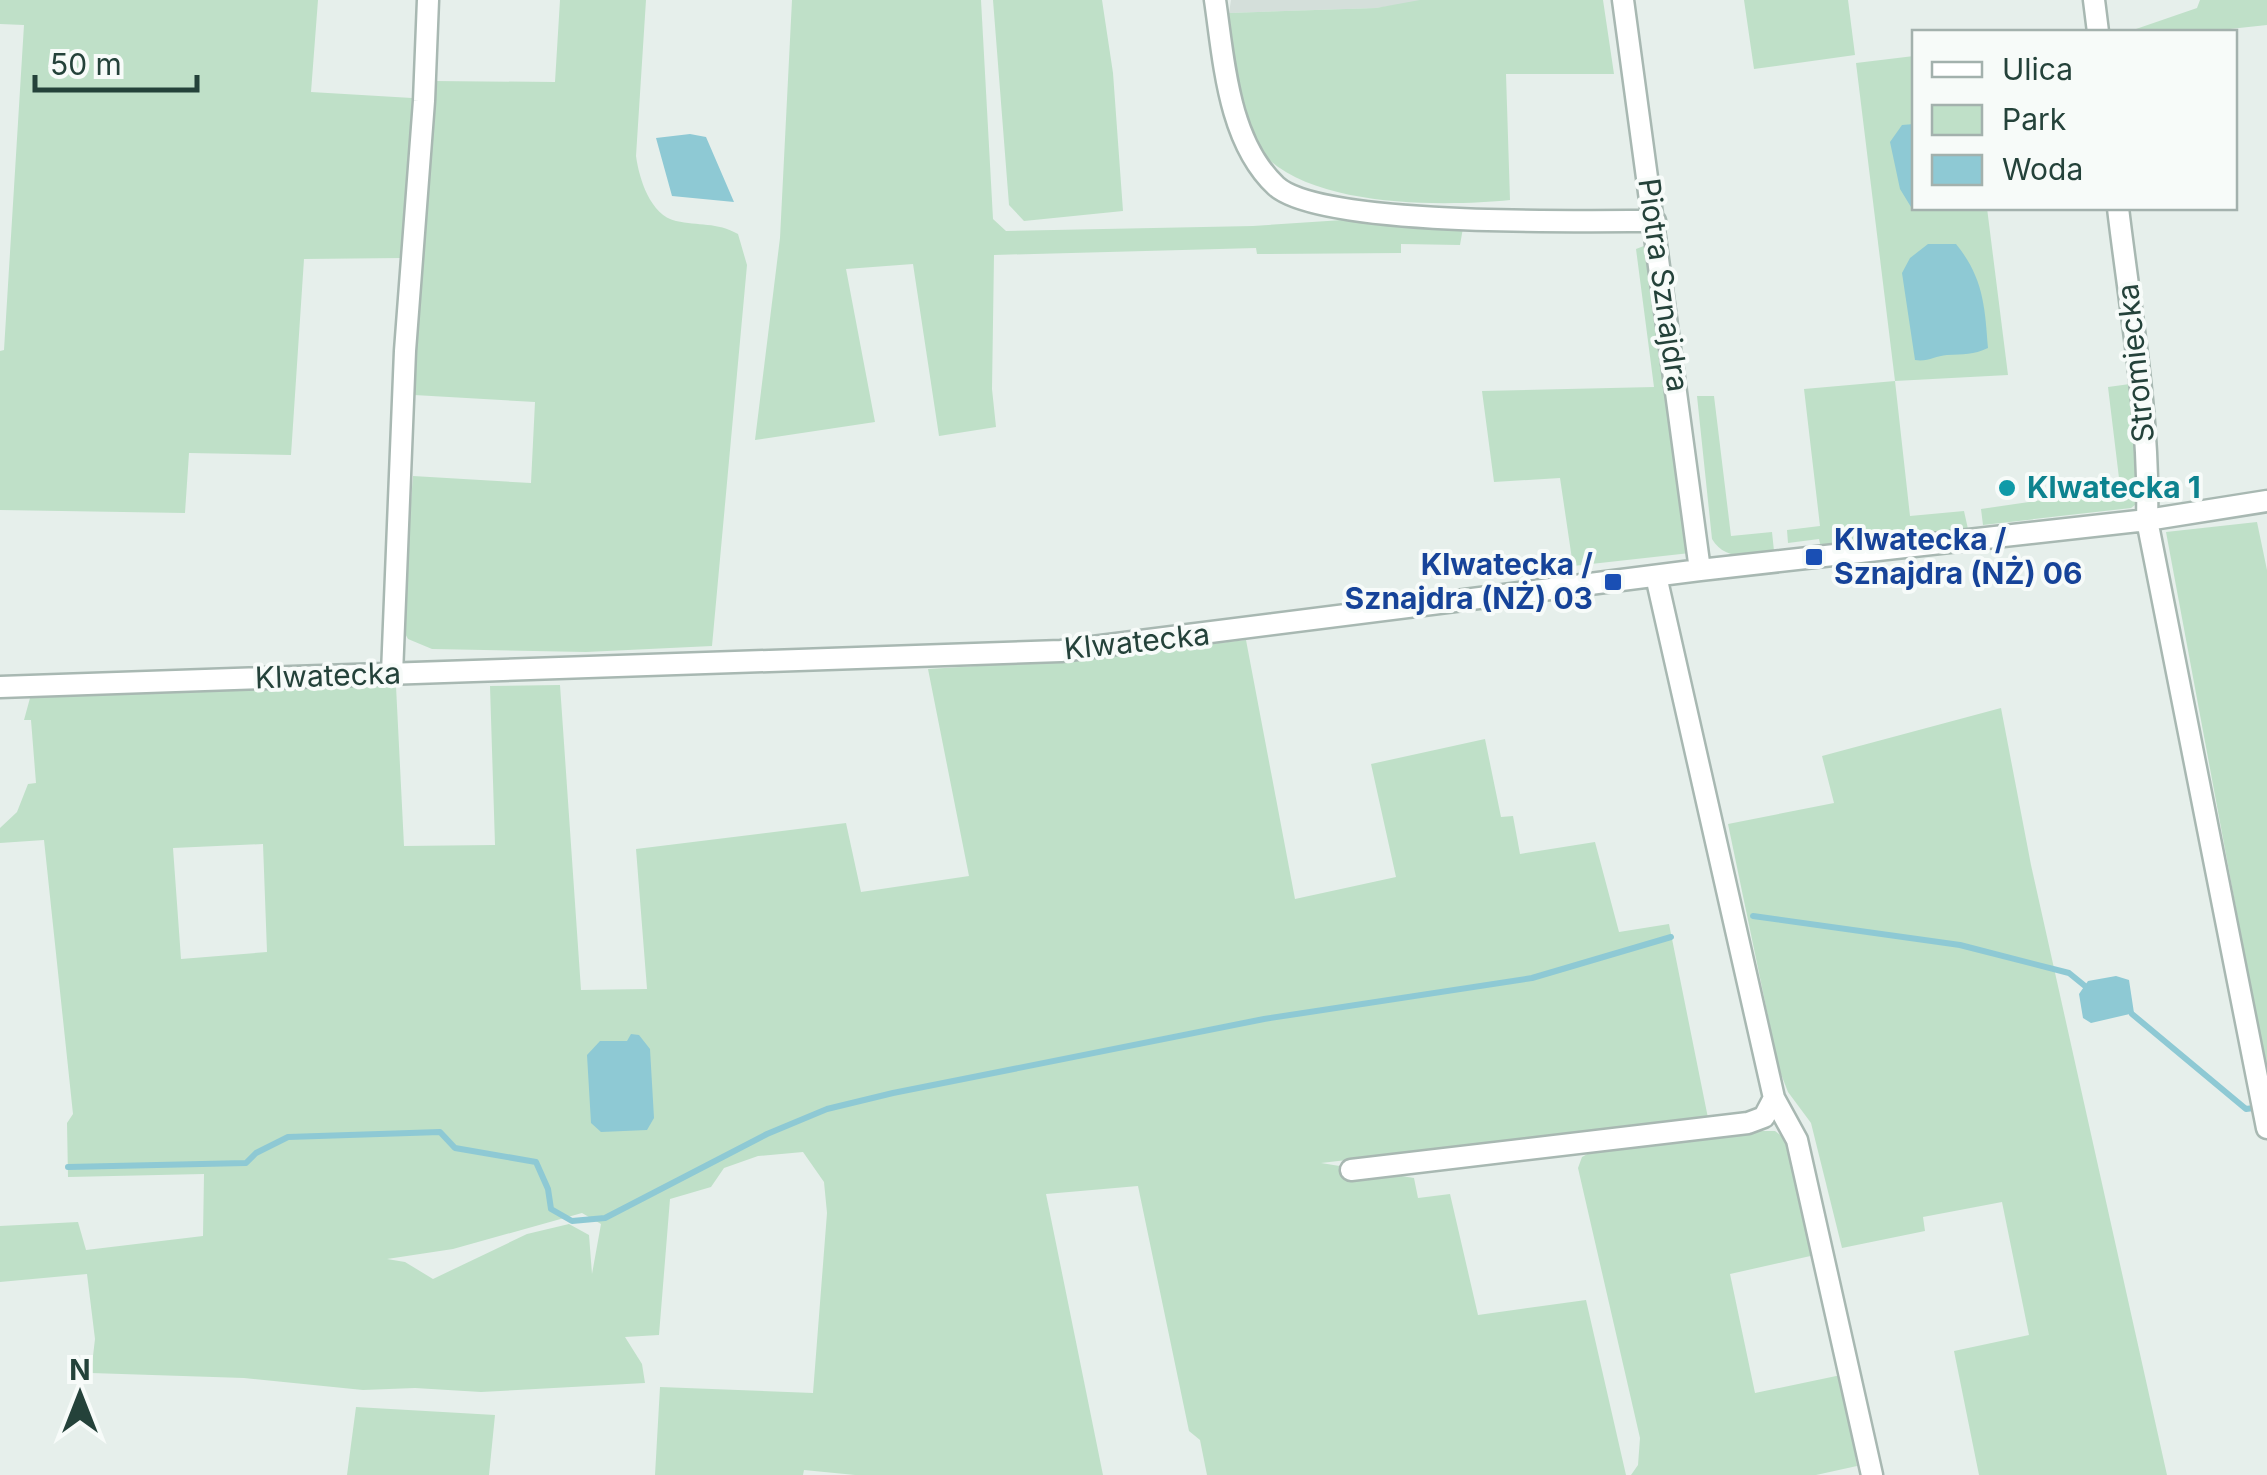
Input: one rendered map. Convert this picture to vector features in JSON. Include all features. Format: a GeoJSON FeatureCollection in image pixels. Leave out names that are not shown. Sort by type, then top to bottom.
{"type":"FeatureCollection","features":[{"type":"Feature","properties":{"kind":"street"},"geometry":{"type":"LineString","coordinates":[[392,674],[405,352],[428,0]]}},
{"type":"Feature","properties":{"kind":"street"},"geometry":{"type":"LineString","coordinates":[[1216,0],[1240,129],[1254,157],[1278,188],[1305,200],[1346,210],[1471,220],[1655,221]]}},
{"type":"Feature","properties":{"kind":"street","name":"Piotra Sznajdra"},"geometry":{"type":"LineString","coordinates":[[1623,0],[1700,570]]}},
{"type":"Feature","properties":{"kind":"street"},"geometry":{"type":"LineString","coordinates":[[2094,0],[2098,30]]}},
{"type":"Feature","properties":{"kind":"street","name":"Stromiecka"},"geometry":{"type":"LineString","coordinates":[[2118,210],[2142,414],[2147,520],[2264,1114]]}},
{"type":"Feature","properties":{"kind":"street","name":"Klwatecka"},"geometry":{"type":"LineString","coordinates":[[0,686],[1061,651],[1700,570],[2147,520],[2267,501]]}},
{"type":"Feature","properties":{"kind":"street"},"geometry":{"type":"LineString","coordinates":[[1656,576],[1774,1098],[1797,1140],[1872,1475]]}},
{"type":"Feature","properties":{"kind":"street"},"geometry":{"type":"LineString","coordinates":[[1351,1170],[1748,1123],[1764,1117],[1774,1098]]}},
{"type":"Feature","properties":{"kind":"shaded area"},"geometry":{"type":"Polygon","coordinates":[[[1231,0],[1421,2],[1376,8],[1229,13],[1231,0]]]}},
{"type":"Feature","properties":{"kind":"green space"},"geometry":{"type":"Polygon","coordinates":[[[0,0],[318,0],[311,92],[412,98],[403,258],[304,259],[291,455],[189,453],[185,513],[0,510],[0,351],[4,350],[24,25],[0,24],[0,0]]]}},
{"type":"Feature","properties":{"kind":"green space"},"geometry":{"type":"Polygon","coordinates":[[[560,0],[646,0],[636,156],[643,185],[653,204],[667,217],[738,234],[747,265],[712,646],[586,652],[432,649],[408,639],[401,626],[413,476],[531,483],[535,402],[414,395],[433,81],[555,82],[560,0]]]}},
{"type":"Feature","properties":{"kind":"green space"},"geometry":{"type":"Polygon","coordinates":[[[792,0],[981,0],[993,219],[1006,231],[1253,226],[1358,219],[1463,228],[1460,245],[1401,244],[1401,253],[1257,254],[1256,248],[994,255],[992,389],[996,427],[939,436],[913,264],[846,269],[875,422],[755,440],[780,238],[792,0]]]}},
{"type":"Feature","properties":{"kind":"green space"},"geometry":{"type":"Polygon","coordinates":[[[993,0],[1102,0],[1113,73],[1123,211],[1024,221],[1009,205],[993,0]]]}},
{"type":"Feature","properties":{"kind":"green space"},"geometry":{"type":"Polygon","coordinates":[[[1420,0],[1603,0],[1614,74],[1506,74],[1510,200],[1444,203],[1366,198],[1295,177],[1268,159],[1243,120],[1233,75],[1229,13],[1376,8],[1420,0]]]}},
{"type":"Feature","properties":{"kind":"green space"},"geometry":{"type":"Polygon","coordinates":[[[1744,0],[1848,0],[1855,55],[1754,69],[1744,0]]]}},
{"type":"Feature","properties":{"kind":"green space"},"geometry":{"type":"Polygon","coordinates":[[[2200,0],[2267,0],[2267,25],[2221,30],[2136,30],[2197,8],[2200,0]]]}},
{"type":"Feature","properties":{"kind":"green space"},"geometry":{"type":"Polygon","coordinates":[[[1912,56],[1912,210],[1987,210],[2008,375],[1895,381],[1856,63],[1912,56]]]}},
{"type":"Feature","properties":{"kind":"green space"},"geometry":{"type":"Polygon","coordinates":[[[1649,244],[1690,553],[1573,566],[1560,478],[1494,482],[1482,391],[1654,387],[1636,249],[1649,244]]]}},
{"type":"Feature","properties":{"kind":"green space"},"geometry":{"type":"Polygon","coordinates":[[[1895,381],[1910,516],[1964,511],[1968,529],[1821,548],[1819,539],[1788,543],[1787,530],[1820,526],[1804,389],[1895,381]]]}},
{"type":"Feature","properties":{"kind":"green space"},"geometry":{"type":"Polygon","coordinates":[[[2130,384],[2139,502],[2131,508],[1983,525],[1981,509],[2110,490],[2119,478],[2108,387],[2130,384]]]}},
{"type":"Feature","properties":{"kind":"green space"},"geometry":{"type":"Polygon","coordinates":[[[1697,396],[1714,396],[1731,536],[1772,532],[1774,551],[1732,554],[1712,539],[1697,396]]]}},
{"type":"Feature","properties":{"kind":"green space"},"geometry":{"type":"Polygon","coordinates":[[[2257,522],[2267,570],[2267,1075],[2166,532],[2257,522]]]}},
{"type":"Feature","properties":{"kind":"green space"},"geometry":{"type":"Polygon","coordinates":[[[1246,640],[1295,899],[1396,877],[1371,764],[1485,739],[1501,817],[1513,816],[1520,854],[1595,842],[1619,932],[1669,924],[1708,1118],[1321,1163],[1414,1178],[1418,1198],[1450,1194],[1478,1315],[1586,1300],[1626,1475],[1207,1475],[1200,1440],[1189,1431],[1138,1186],[1046,1194],[1103,1475],[855,1475],[804,1470],[803,1475],[655,1475],[660,1387],[813,1393],[827,1213],[824,1182],[803,1152],[758,1156],[724,1168],[711,1187],[670,1199],[659,1335],[625,1337],[642,1364],[645,1383],[481,1392],[363,1390],[244,1378],[91,1373],[95,1339],[87,1274],[0,1282],[0,1226],[78,1222],[86,1250],[203,1236],[204,1174],[68,1177],[67,1123],[73,1114],[44,840],[0,843],[0,828],[17,812],[28,784],[36,783],[31,720],[24,720],[30,698],[38,693],[396,686],[404,846],[495,845],[490,686],[560,685],[581,990],[647,989],[636,849],[846,823],[861,892],[969,876],[928,669],[1045,662],[1246,640]],[[263,844],[173,848],[181,959],[267,952],[263,844]],[[582,1213],[453,1249],[387,1259],[405,1262],[433,1279],[527,1234],[569,1224],[589,1235],[592,1274],[601,1224],[582,1213]]]}},
{"type":"Feature","properties":{"kind":"green space"},"geometry":{"type":"Polygon","coordinates":[[[2001,708],[2031,865],[2167,1475],[1979,1475],[1954,1351],[2029,1335],[2002,1202],[1923,1217],[1925,1231],[1842,1248],[1811,1123],[1788,1092],[1779,1069],[1728,824],[1834,803],[1822,756],[2001,708]]]}},
{"type":"Feature","properties":{"kind":"green space"},"geometry":{"type":"Polygon","coordinates":[[[1775,1131],[1786,1139],[1815,1255],[1730,1274],[1755,1393],[1841,1375],[1857,1466],[1816,1475],[1631,1475],[1638,1465],[1640,1438],[1578,1168],[1582,1157],[1593,1151],[1775,1131]]]}},
{"type":"Feature","properties":{"kind":"green space"},"geometry":{"type":"Polygon","coordinates":[[[356,1407],[495,1415],[489,1475],[347,1475],[356,1407]]]}},
{"type":"Feature","properties":{"kind":"water"},"geometry":{"type":"Polygon","coordinates":[[[1912,124],[1912,207],[1900,189],[1890,142],[1902,125],[1912,124]]]}},
{"type":"Feature","properties":{"kind":"water"},"geometry":{"type":"Polygon","coordinates":[[[690,134],[706,137],[734,202],[672,196],[656,138],[690,134]]]}},
{"type":"Feature","properties":{"kind":"water"},"geometry":{"type":"Polygon","coordinates":[[[1928,244],[1956,244],[1972,268],[1984,305],[1988,348],[1915,360],[1902,273],[1910,258],[1928,244]]]}},
{"type":"Feature","properties":{"kind":"water"},"geometry":{"type":"Polygon","coordinates":[[[2116,976],[2129,980],[2134,1013],[2091,1023],[2083,1018],[2079,994],[2088,981],[2116,976]]]}},
{"type":"Feature","properties":{"kind":"water"},"geometry":{"type":"Polygon","coordinates":[[[631,1034],[639,1035],[650,1049],[654,1118],[647,1130],[601,1132],[591,1123],[587,1055],[600,1041],[627,1041],[631,1034]]]}},
{"type":"Feature","properties":{"kind":"waterway"},"geometry":{"type":"LineString","coordinates":[[1753,916],[1960,945],[2069,973],[2085,986]]}},
{"type":"Feature","properties":{"kind":"waterway"},"geometry":{"type":"LineString","coordinates":[[68,1167],[246,1163],[256,1153],[288,1137],[440,1132],[455,1148],[536,1162],[548,1189],[551,1209],[572,1221],[605,1218],[767,1134],[827,1109],[1264,1019],[1532,978],[1671,937]]}},
{"type":"Feature","properties":{"kind":"waterway"},"geometry":{"type":"LineString","coordinates":[[2132,1014],[2246,1109],[2261,1107]]}},
{"type":"Feature","properties":{"kind":"place","name":"Klwatecka 1"},"geometry":{"type":"Point","coordinates":[2007,488]}},
{"type":"Feature","properties":{"kind":"place","name":"Klwatecka / Sznajdra (NŻ) 06"},"geometry":{"type":"Point","coordinates":[1814,557]}},
{"type":"Feature","properties":{"kind":"place","name":"Klwatecka / Sznajdra (NŻ) 03"},"geometry":{"type":"Point","coordinates":[1613,582]}}]}
